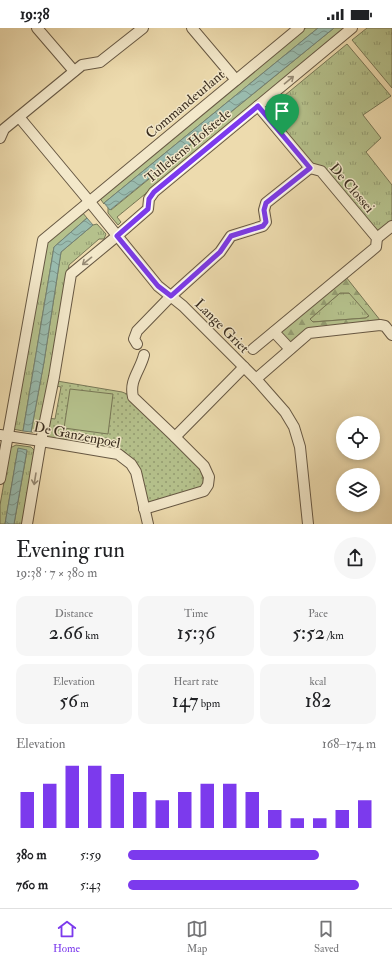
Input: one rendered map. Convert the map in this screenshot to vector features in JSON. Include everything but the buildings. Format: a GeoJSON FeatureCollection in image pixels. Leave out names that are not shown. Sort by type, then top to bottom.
{"type":"FeatureCollection","features":[{"type":"Feature","properties":{"kind":"street"},"geometry":{"type":"LineString","coordinates":[[38,28],[74,71]]}},
{"type":"Feature","properties":{"kind":"street"},"geometry":{"type":"LineString","coordinates":[[0,138],[4,129],[74,71],[82,65],[100,62],[142,28]]}},
{"type":"Feature","properties":{"kind":"street"},"geometry":{"type":"LineString","coordinates":[[192,28],[236,80]]}},
{"type":"Feature","properties":{"kind":"street","name":"Commandeurlant"},"geometry":{"type":"LineString","coordinates":[[0,479],[4,436],[43,240],[299,28]]}},
{"type":"Feature","properties":{"kind":"street","name":"Tullekens Hofstede"},"geometry":{"type":"LineString","coordinates":[[27,524],[71,274],[148,209],[149,199],[154,192],[352,28]]}},
{"type":"Feature","properties":{"kind":"street","name":"De Clossei"},"geometry":{"type":"LineString","coordinates":[[258,106],[310,168],[321,171],[377,238]]}},
{"type":"Feature","properties":{"kind":"street","name":"Lange Griet"},"geometry":{"type":"LineString","coordinates":[[19,117],[90,201],[158,286],[183,306],[256,378],[285,412],[294,427],[300,447],[308,524]]}},
{"type":"Feature","properties":{"kind":"street"},"geometry":{"type":"LineString","coordinates":[[137,344],[134,339],[137,331],[171,296],[220,252],[231,236],[263,226],[266,222],[264,210],[266,203],[310,168]]}},
{"type":"Feature","properties":{"kind":"street"},"geometry":{"type":"LineString","coordinates":[[253,349],[376,247],[377,238],[392,226]]}},
{"type":"Feature","properties":{"kind":"street"},"geometry":{"type":"LineString","coordinates":[[256,378],[309,333],[380,325],[385,326],[392,335]]}},
{"type":"Feature","properties":{"kind":"street"},"geometry":{"type":"LineString","coordinates":[[274,332],[290,349]]}},
{"type":"Feature","properties":{"kind":"street"},"geometry":{"type":"LineString","coordinates":[[144,355],[131,387],[135,403],[175,437],[204,466],[209,476],[208,485],[204,491],[144,509]]}},
{"type":"Feature","properties":{"kind":"street"},"geometry":{"type":"LineString","coordinates":[[175,437],[244,367]]}},
{"type":"Feature","properties":{"kind":"street","name":"De Ganzenpoel"},"geometry":{"type":"LineString","coordinates":[[4,436],[118,454],[132,464],[136,472],[148,524]]}},
{"type":"Feature","properties":{"kind":"green space"},"geometry":{"type":"Polygon","coordinates":[[[306,28],[318,28],[104,204],[99,197],[306,28]]]}},
{"type":"Feature","properties":{"kind":"green space"},"geometry":{"type":"Polygon","coordinates":[[[334,28],[348,28],[117,217],[121,222],[118,225],[108,213],[108,207],[111,210],[334,28]]]}},
{"type":"Feature","properties":{"kind":"green space"},"geometry":{"type":"Polygon","coordinates":[[[367,28],[392,28],[392,88],[352,40],[367,28]]]}},
{"type":"Feature","properties":{"kind":"green space"},"geometry":{"type":"Polygon","coordinates":[[[347,44],[391,96],[363,115],[381,138],[366,152],[392,185],[392,222],[379,232],[327,171],[312,164],[267,110],[347,44]]]}},
{"type":"Feature","properties":{"kind":"green space"},"geometry":{"type":"Polygon","coordinates":[[[82,212],[87,218],[54,247],[23,431],[13,429],[45,244],[82,212]]]}},
{"type":"Feature","properties":{"kind":"green space"},"geometry":{"type":"Polygon","coordinates":[[[97,224],[106,234],[104,239],[99,239],[69,265],[40,433],[31,432],[44,362],[61,252],[93,225],[97,224]]]}},
{"type":"Feature","properties":{"kind":"green space"},"geometry":{"type":"Polygon","coordinates":[[[346,277],[380,320],[308,330],[291,343],[280,332],[346,277]],[[340,293],[310,319],[313,322],[366,318],[369,316],[349,293],[340,293]]]}},
{"type":"Feature","properties":{"kind":"green space"},"geometry":{"type":"Polygon","coordinates":[[[340,293],[350,293],[369,315],[366,318],[312,322],[310,319],[340,293]]]}},
{"type":"Feature","properties":{"kind":"green space"},"geometry":{"type":"Polygon","coordinates":[[[57,381],[127,394],[194,460],[201,470],[203,478],[200,489],[146,503],[131,458],[125,452],[119,449],[45,437],[48,418],[55,419],[61,387],[56,386],[57,381]]]}},
{"type":"Feature","properties":{"kind":"green space"},"geometry":{"type":"Polygon","coordinates":[[[70,389],[113,394],[108,434],[64,428],[70,389]]]}},
{"type":"Feature","properties":{"kind":"green space"},"geometry":{"type":"Polygon","coordinates":[[[16,445],[31,447],[36,452],[24,524],[14,524],[27,451],[18,449],[5,524],[0,524],[0,505],[10,448],[16,445]]]}},
{"type":"Feature","properties":{"kind":"water"},"geometry":{"type":"Polygon","coordinates":[[[318,28],[334,28],[110,210],[104,203],[318,28]]]}},
{"type":"Feature","properties":{"kind":"water"},"geometry":{"type":"Polygon","coordinates":[[[87,218],[93,225],[61,252],[44,362],[31,432],[23,431],[54,247],[87,218]]]}},
{"type":"Feature","properties":{"kind":"water"},"geometry":{"type":"Polygon","coordinates":[[[18,448],[27,450],[14,524],[5,524],[18,448]]]}},
{"type":"Feature","properties":{"kind":"route"},"geometry":{"type":"LineString","coordinates":[[258,106],[282,135],[310,168],[266,203],[264,210],[266,222],[263,226],[231,236],[220,252],[171,296],[158,286],[117,236],[148,209],[149,199],[154,192],[258,106]]}}]}
